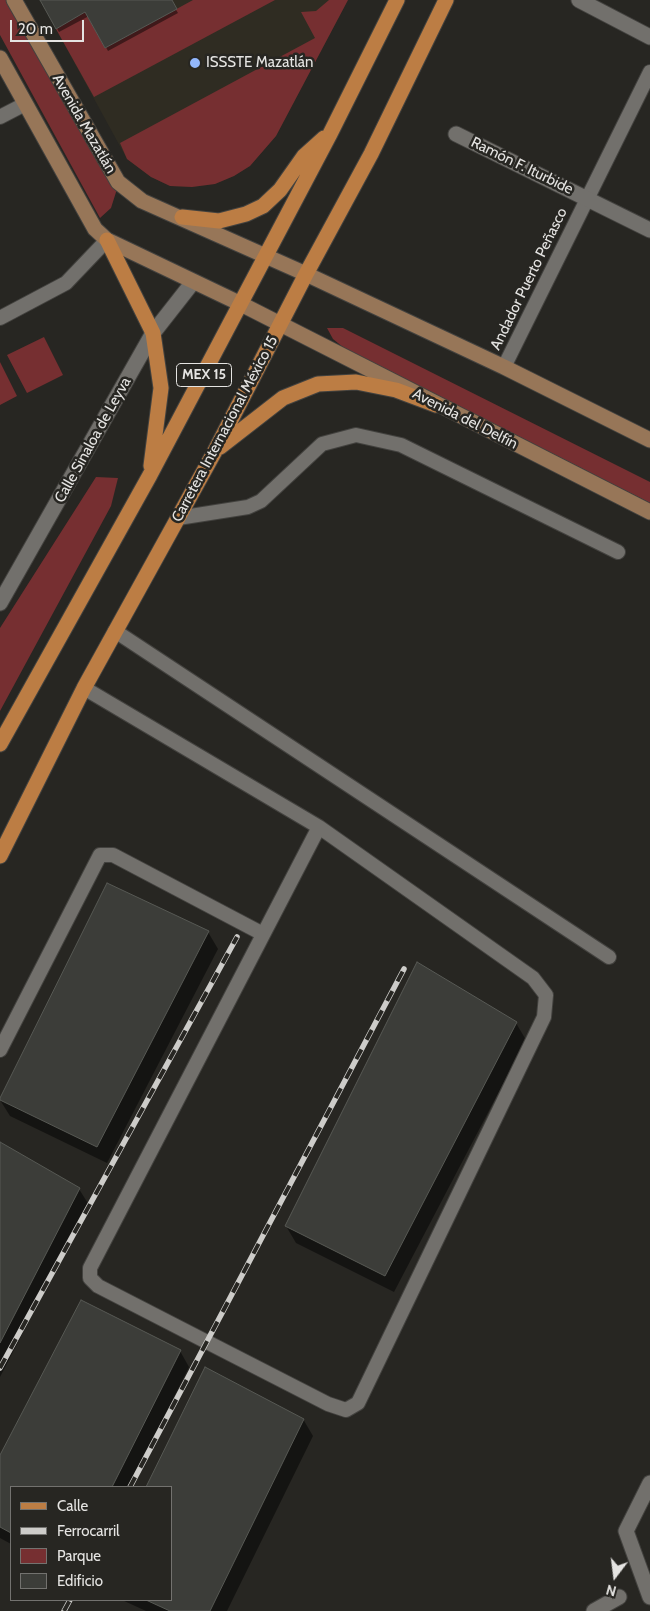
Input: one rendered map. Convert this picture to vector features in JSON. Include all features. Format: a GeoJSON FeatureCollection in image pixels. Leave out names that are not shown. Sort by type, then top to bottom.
{"type":"FeatureCollection","features":[{"type":"Feature","properties":{"kind":"main road","name":"MEX 15"},"geometry":{"type":"LineString","coordinates":[[0,744],[150,475],[330,134],[397,0]]}},
{"type":"Feature","properties":{"kind":"main road","name":"Carretera Internacional México 15"},"geometry":{"type":"LineString","coordinates":[[0,856],[84,688],[215,451],[306,274],[371,154],[446,0]]}},
{"type":"Feature","properties":{"kind":"main road"},"geometry":{"type":"LineString","coordinates":[[182,217],[219,221],[246,214],[263,206],[280,190],[304,156],[330,134]]}},
{"type":"Feature","properties":{"kind":"main road"},"geometry":{"type":"LineString","coordinates":[[107,240],[153,333],[161,388],[150,475]]}},
{"type":"Feature","properties":{"kind":"main road"},"geometry":{"type":"LineString","coordinates":[[215,451],[283,398],[318,384],[356,382],[396,390],[436,405]]}},
{"type":"Feature","properties":{"kind":"street","name":"Avenida Mazatlán"},"geometry":{"type":"LineString","coordinates":[[14,0],[118,182],[142,201],[265,255]]}},
{"type":"Feature","properties":{"kind":"street"},"geometry":{"type":"LineString","coordinates":[[579,0],[650,37]]}},
{"type":"Feature","properties":{"kind":"street"},"geometry":{"type":"LineString","coordinates":[[0,58],[95,229],[107,240],[281,324]]}},
{"type":"Feature","properties":{"kind":"street","name":"Ramón F. Iturbide"},"geometry":{"type":"LineString","coordinates":[[456,134],[650,230]]}},
{"type":"Feature","properties":{"kind":"street"},"geometry":{"type":"LineString","coordinates":[[265,255],[504,367],[650,440]]}},
{"type":"Feature","properties":{"kind":"street","name":"Calle Sinaloa de Leyva"},"geometry":{"type":"LineString","coordinates":[[0,603],[153,333],[193,282]]}},
{"type":"Feature","properties":{"kind":"street","name":"Avenida del Delfín"},"geometry":{"type":"LineString","coordinates":[[281,324],[436,405],[650,512]]}},
{"type":"Feature","properties":{"kind":"street"},"geometry":{"type":"LineString","coordinates":[[650,1482],[639,1500],[626,1531],[650,1597]]}},
{"type":"Feature","properties":{"kind":"street"},"geometry":{"type":"LineString","coordinates":[[594,1611],[619,1597]]}},
{"type":"Feature","properties":{"kind":"lane","name":"Andador Puerto Peñasco"},"geometry":{"type":"LineString","coordinates":[[504,367],[650,72]]}},
{"type":"Feature","properties":{"kind":"lane"},"geometry":{"type":"LineString","coordinates":[[0,118],[26,104]]}},
{"type":"Feature","properties":{"kind":"lane"},"geometry":{"type":"LineString","coordinates":[[0,318],[66,283],[107,240]]}},
{"type":"Feature","properties":{"kind":"lane"},"geometry":{"type":"LineString","coordinates":[[178,518],[248,507],[261,502],[322,444],[356,435],[401,446],[618,552]]}},
{"type":"Feature","properties":{"kind":"lane"},"geometry":{"type":"LineString","coordinates":[[116,631],[609,957]]}},
{"type":"Feature","properties":{"kind":"lane"},"geometry":{"type":"LineString","coordinates":[[84,688],[319,827],[533,978],[546,994],[544,1017],[501,1107],[358,1403],[346,1410],[328,1404],[98,1286],[90,1278],[90,1268],[319,827]]}},
{"type":"Feature","properties":{"kind":"lane"},"geometry":{"type":"LineString","coordinates":[[0,1050],[100,856],[113,855],[264,934]]}},
{"type":"Feature","properties":{"kind":"shaded area","name":"ISSSTE Mazatlán"},"geometry":{"type":"Polygon","coordinates":[[[40,0],[348,0],[276,136],[250,166],[234,176],[215,184],[192,187],[170,186],[151,177],[127,159],[40,0]]]}},
{"type":"Feature","properties":{"kind":"green space"},"geometry":{"type":"Polygon","coordinates":[[[0,0],[14,0],[117,189],[111,208],[100,218],[0,35],[0,0]]]}},
{"type":"Feature","properties":{"kind":"green space"},"geometry":{"type":"Polygon","coordinates":[[[193,0],[275,0],[94,97],[56,29],[85,12],[105,48],[193,0]]]}},
{"type":"Feature","properties":{"kind":"green space"},"geometry":{"type":"Polygon","coordinates":[[[329,0],[348,0],[276,136],[250,166],[234,176],[215,184],[192,187],[170,186],[151,177],[127,159],[120,143],[315,38],[301,12],[316,11],[329,0]]]}},
{"type":"Feature","properties":{"kind":"green space"},"geometry":{"type":"Polygon","coordinates":[[[327,328],[343,328],[650,482],[650,503],[344,348],[333,339],[327,328]]]}},
{"type":"Feature","properties":{"kind":"green space"},"geometry":{"type":"Polygon","coordinates":[[[44,337],[63,375],[27,393],[7,355],[44,337]]]}},
{"type":"Feature","properties":{"kind":"green space"},"geometry":{"type":"Polygon","coordinates":[[[0,362],[17,396],[0,405],[0,362]]]}},
{"type":"Feature","properties":{"kind":"green space"},"geometry":{"type":"Polygon","coordinates":[[[96,477],[118,478],[111,506],[0,711],[0,628],[96,477]]]}},
{"type":"Feature","properties":{"kind":"building"},"geometry":{"type":"Polygon","coordinates":[[[40,0],[172,0],[177,9],[105,48],[85,12],[56,29],[40,0]]]}},
{"type":"Feature","properties":{"kind":"building"},"geometry":{"type":"Polygon","coordinates":[[[107,883],[209,931],[97,1147],[0,1100],[0,1098],[107,883]]]}},
{"type":"Feature","properties":{"kind":"building"},"geometry":{"type":"Polygon","coordinates":[[[417,962],[517,1022],[385,1276],[285,1226],[417,962]]]}},
{"type":"Feature","properties":{"kind":"building"},"geometry":{"type":"Polygon","coordinates":[[[0,1142],[80,1188],[0,1343],[0,1142]]]}},
{"type":"Feature","properties":{"kind":"building"},"geometry":{"type":"Polygon","coordinates":[[[81,1300],[181,1350],[113,1486],[10,1486],[10,1532],[0,1527],[0,1455],[81,1300]]]}},
{"type":"Feature","properties":{"kind":"building"},"geometry":{"type":"Polygon","coordinates":[[[205,1367],[304,1419],[210,1611],[170,1611],[148,1601],[172,1601],[172,1486],[146,1486],[205,1367]]]}},
{"type":"Feature","properties":{"kind":"railway"},"geometry":{"type":"LineString","coordinates":[[0,1368],[237,937]]}},
{"type":"Feature","properties":{"kind":"railway"},"geometry":{"type":"LineString","coordinates":[[131,1486],[404,969]]}},
{"type":"Feature","properties":{"kind":"railway"},"geometry":{"type":"LineString","coordinates":[[64,1611],[69,1601]]}},
{"type":"Feature","properties":{"kind":"place","name":"ISSSTE Mazatlán"},"geometry":{"type":"Point","coordinates":[195,63]}}]}
